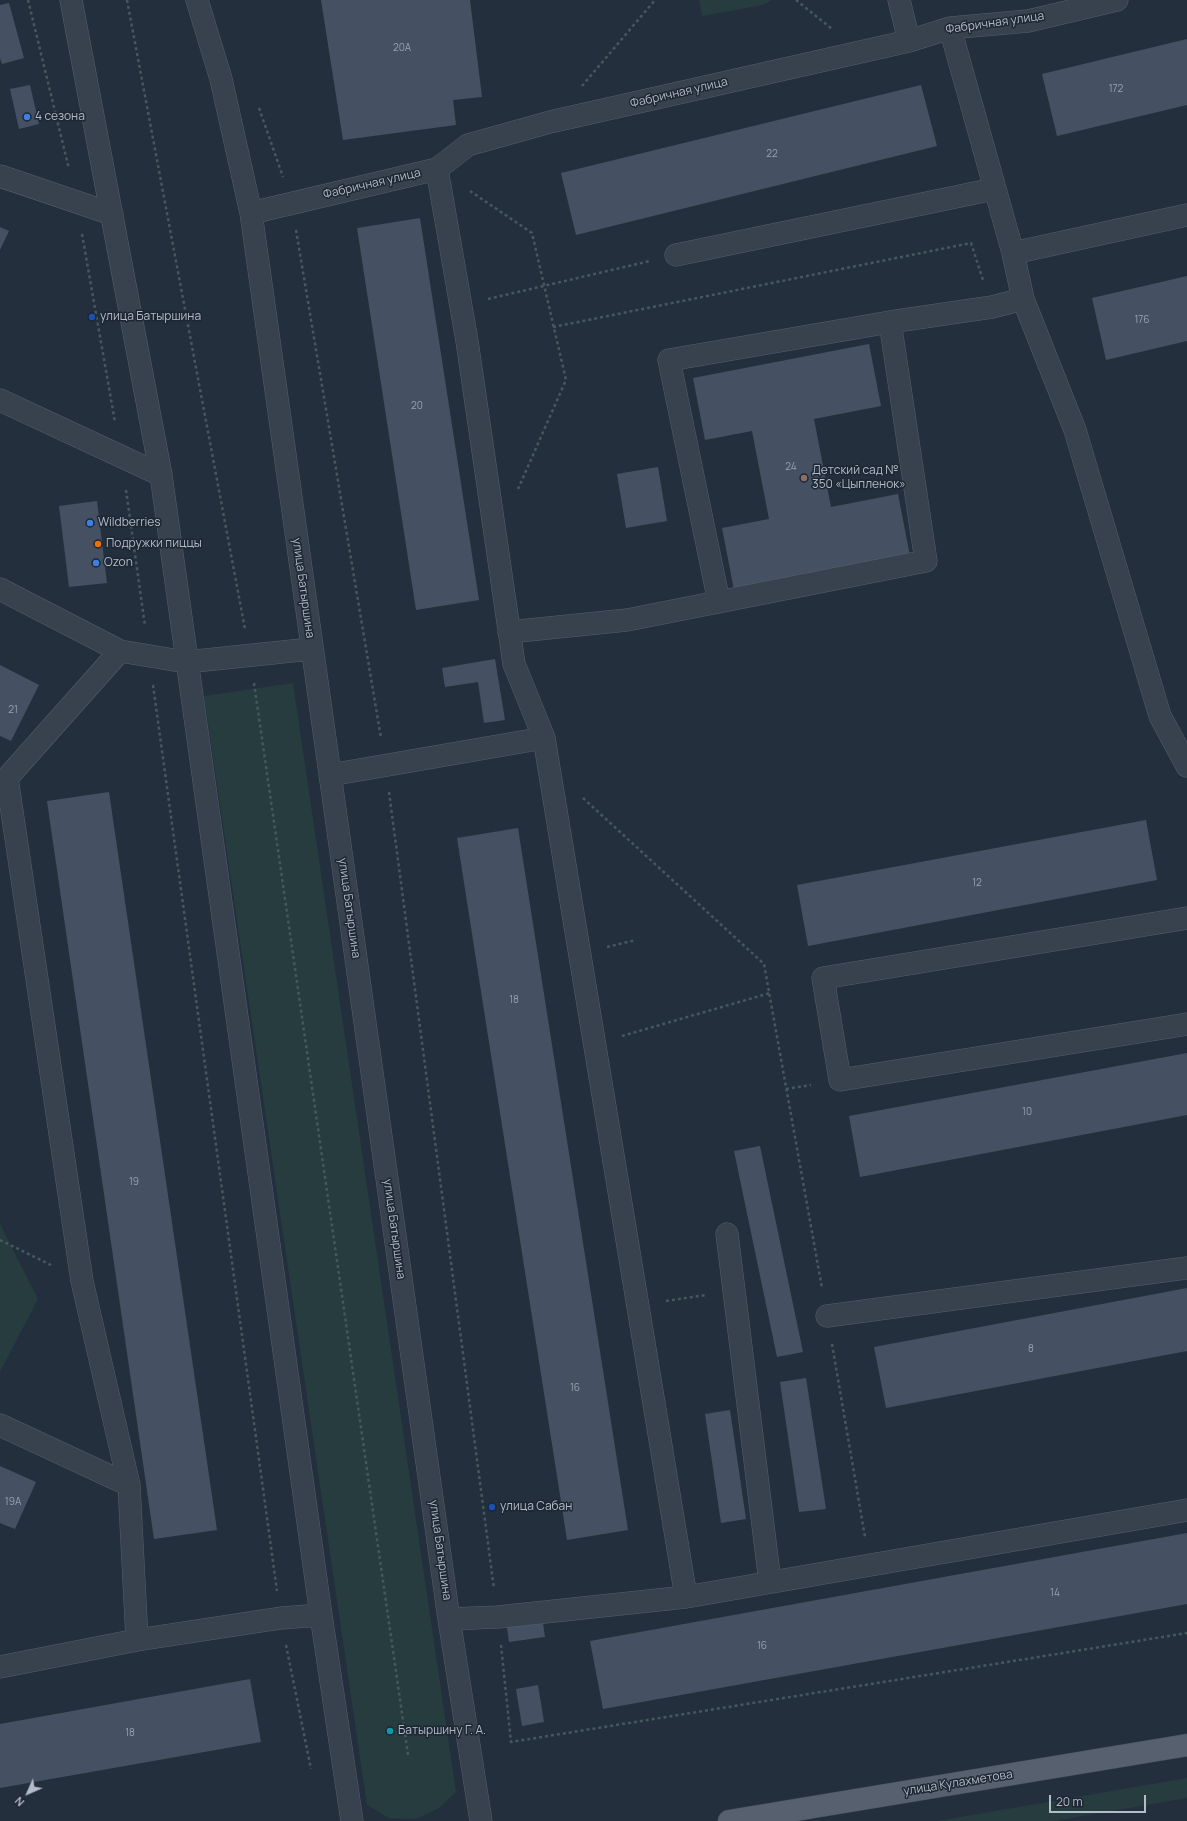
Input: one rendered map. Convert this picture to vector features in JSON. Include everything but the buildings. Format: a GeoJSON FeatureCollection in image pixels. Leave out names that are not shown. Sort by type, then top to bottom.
{"type":"FeatureCollection","features":[{"type":"Feature","properties":{"kind":"main road","name":"улица Кулахметова"},"geometry":{"type":"LineString","coordinates":[[729,1821],[1187,1746]]}},
{"type":"Feature","properties":{"kind":"street"},"geometry":{"type":"LineString","coordinates":[[71,0],[161,475],[186,662],[321,1615],[352,1821]]}},
{"type":"Feature","properties":{"kind":"street","name":"улица Батыршина"},"geometry":{"type":"LineString","coordinates":[[197,0],[221,79],[250,213],[449,1619],[481,1821]]}},
{"type":"Feature","properties":{"kind":"street"},"geometry":{"type":"LineString","coordinates":[[899,0],[909,41]]}},
{"type":"Feature","properties":{"kind":"street","name":"Фабричная улица"},"geometry":{"type":"LineString","coordinates":[[250,213],[437,169],[468,145],[550,122],[909,41],[950,28],[1028,21],[1117,0]]}},
{"type":"Feature","properties":{"kind":"street"},"geometry":{"type":"LineString","coordinates":[[950,28],[1013,253],[1023,299],[1075,430],[1160,716],[1187,766]]}},
{"type":"Feature","properties":{"kind":"street"},"geometry":{"type":"LineString","coordinates":[[437,169],[461,306],[514,664],[544,738],[686,1597]]}},
{"type":"Feature","properties":{"kind":"street"},"geometry":{"type":"LineString","coordinates":[[0,176],[112,214]]}},
{"type":"Feature","properties":{"kind":"street"},"geometry":{"type":"LineString","coordinates":[[676,255],[994,188]]}},
{"type":"Feature","properties":{"kind":"street"},"geometry":{"type":"LineString","coordinates":[[1013,253],[1187,215]]}},
{"type":"Feature","properties":{"kind":"street"},"geometry":{"type":"LineString","coordinates":[[719,602],[669,360],[890,322],[992,307],[1023,299]]}},
{"type":"Feature","properties":{"kind":"street"},"geometry":{"type":"LineString","coordinates":[[509,632],[627,620],[926,561],[890,322]]}},
{"type":"Feature","properties":{"kind":"street"},"geometry":{"type":"LineString","coordinates":[[0,400],[161,475]]}},
{"type":"Feature","properties":{"kind":"street"},"geometry":{"type":"LineString","coordinates":[[0,589],[120,651],[186,662],[312,649]]}},
{"type":"Feature","properties":{"kind":"street"},"geometry":{"type":"LineString","coordinates":[[120,651],[3,776],[82,1281],[129,1485],[137,1640]]}},
{"type":"Feature","properties":{"kind":"street"},"geometry":{"type":"LineString","coordinates":[[330,775],[544,738]]}},
{"type":"Feature","properties":{"kind":"street"},"geometry":{"type":"LineString","coordinates":[[1187,918],[823,978],[840,1080],[1187,1024]]}},
{"type":"Feature","properties":{"kind":"street"},"geometry":{"type":"LineString","coordinates":[[727,1234],[770,1582]]}},
{"type":"Feature","properties":{"kind":"street"},"geometry":{"type":"LineString","coordinates":[[827,1316],[1187,1268]]}},
{"type":"Feature","properties":{"kind":"street"},"geometry":{"type":"LineString","coordinates":[[0,1425],[129,1485]]}},
{"type":"Feature","properties":{"kind":"street"},"geometry":{"type":"LineString","coordinates":[[449,1619],[498,1617],[686,1597],[1187,1510]]}},
{"type":"Feature","properties":{"kind":"street"},"geometry":{"type":"LineString","coordinates":[[0,1667],[137,1640],[281,1618],[321,1615]]}},
{"type":"Feature","properties":{"kind":"path"},"geometry":{"type":"LineString","coordinates":[[28,0],[77,202],[121,457],[281,1618],[311,1769]]}},
{"type":"Feature","properties":{"kind":"path"},"geometry":{"type":"LineString","coordinates":[[127,0],[250,655],[408,1755]]}},
{"type":"Feature","properties":{"kind":"path"},"geometry":{"type":"LineString","coordinates":[[580,88],[655,0]]}},
{"type":"Feature","properties":{"kind":"path"},"geometry":{"type":"LineString","coordinates":[[796,0],[860,52]]}},
{"type":"Feature","properties":{"kind":"path"},"geometry":{"type":"LineString","coordinates":[[258,105],[292,203],[386,765],[498,1617],[511,1742],[1187,1633]]}},
{"type":"Feature","properties":{"kind":"path"},"geometry":{"type":"LineString","coordinates":[[437,169],[532,233],[566,380],[515,496]]}},
{"type":"Feature","properties":{"kind":"path"},"geometry":{"type":"LineString","coordinates":[[554,327],[971,244],[992,307]]}},
{"type":"Feature","properties":{"kind":"path"},"geometry":{"type":"LineString","coordinates":[[461,306],[676,255]]}},
{"type":"Feature","properties":{"kind":"path"},"geometry":{"type":"LineString","coordinates":[[549,767],[764,964],[870,1565]]}},
{"type":"Feature","properties":{"kind":"path"},"geometry":{"type":"LineString","coordinates":[[594,1044],[770,993]]}},
{"type":"Feature","properties":{"kind":"path"},"geometry":{"type":"LineString","coordinates":[[0,1240],[82,1281]]}},
{"type":"Feature","properties":{"kind":"path"},"geometry":{"type":"LineString","coordinates":[[637,1305],[734,1291]]}},
{"type":"Feature","properties":{"kind":"green space"},"geometry":{"type":"Polygon","coordinates":[[[699,0],[772,0],[763,5],[702,16],[699,0]]]}},
{"type":"Feature","properties":{"kind":"green space"},"geometry":{"type":"Polygon","coordinates":[[[293,683],[456,1792],[439,1808],[416,1819],[389,1818],[367,1805],[204,696],[293,683]]]}},
{"type":"Feature","properties":{"kind":"green space"},"geometry":{"type":"Polygon","coordinates":[[[0,1224],[38,1299],[0,1372],[0,1224]]]}},
{"type":"Feature","properties":{"kind":"green space"},"geometry":{"type":"Polygon","coordinates":[[[1187,1778],[1187,1798],[1054,1821],[937,1821],[1187,1778]]]}},
{"type":"Feature","properties":{"kind":"place","name":"4 сезона"},"geometry":{"type":"Point","coordinates":[27,117]}},
{"type":"Feature","properties":{"kind":"place","name":"улица Батыршина"},"geometry":{"type":"Point","coordinates":[92,317]}},
{"type":"Feature","properties":{"kind":"place","name":"Детский сад № 350 «Цыпленок»"},"geometry":{"type":"Point","coordinates":[804,478]}},
{"type":"Feature","properties":{"kind":"place","name":"Wildberries"},"geometry":{"type":"Point","coordinates":[90,523]}},
{"type":"Feature","properties":{"kind":"place","name":"Подружки пиццы"},"geometry":{"type":"Point","coordinates":[98,544]}},
{"type":"Feature","properties":{"kind":"place","name":"Ozon"},"geometry":{"type":"Point","coordinates":[96,563]}},
{"type":"Feature","properties":{"kind":"place","name":"улица Сабан"},"geometry":{"type":"Point","coordinates":[492,1507]}},
{"type":"Feature","properties":{"kind":"place","name":"Батыршину Г. А."},"geometry":{"type":"Point","coordinates":[390,1731]}}]}
